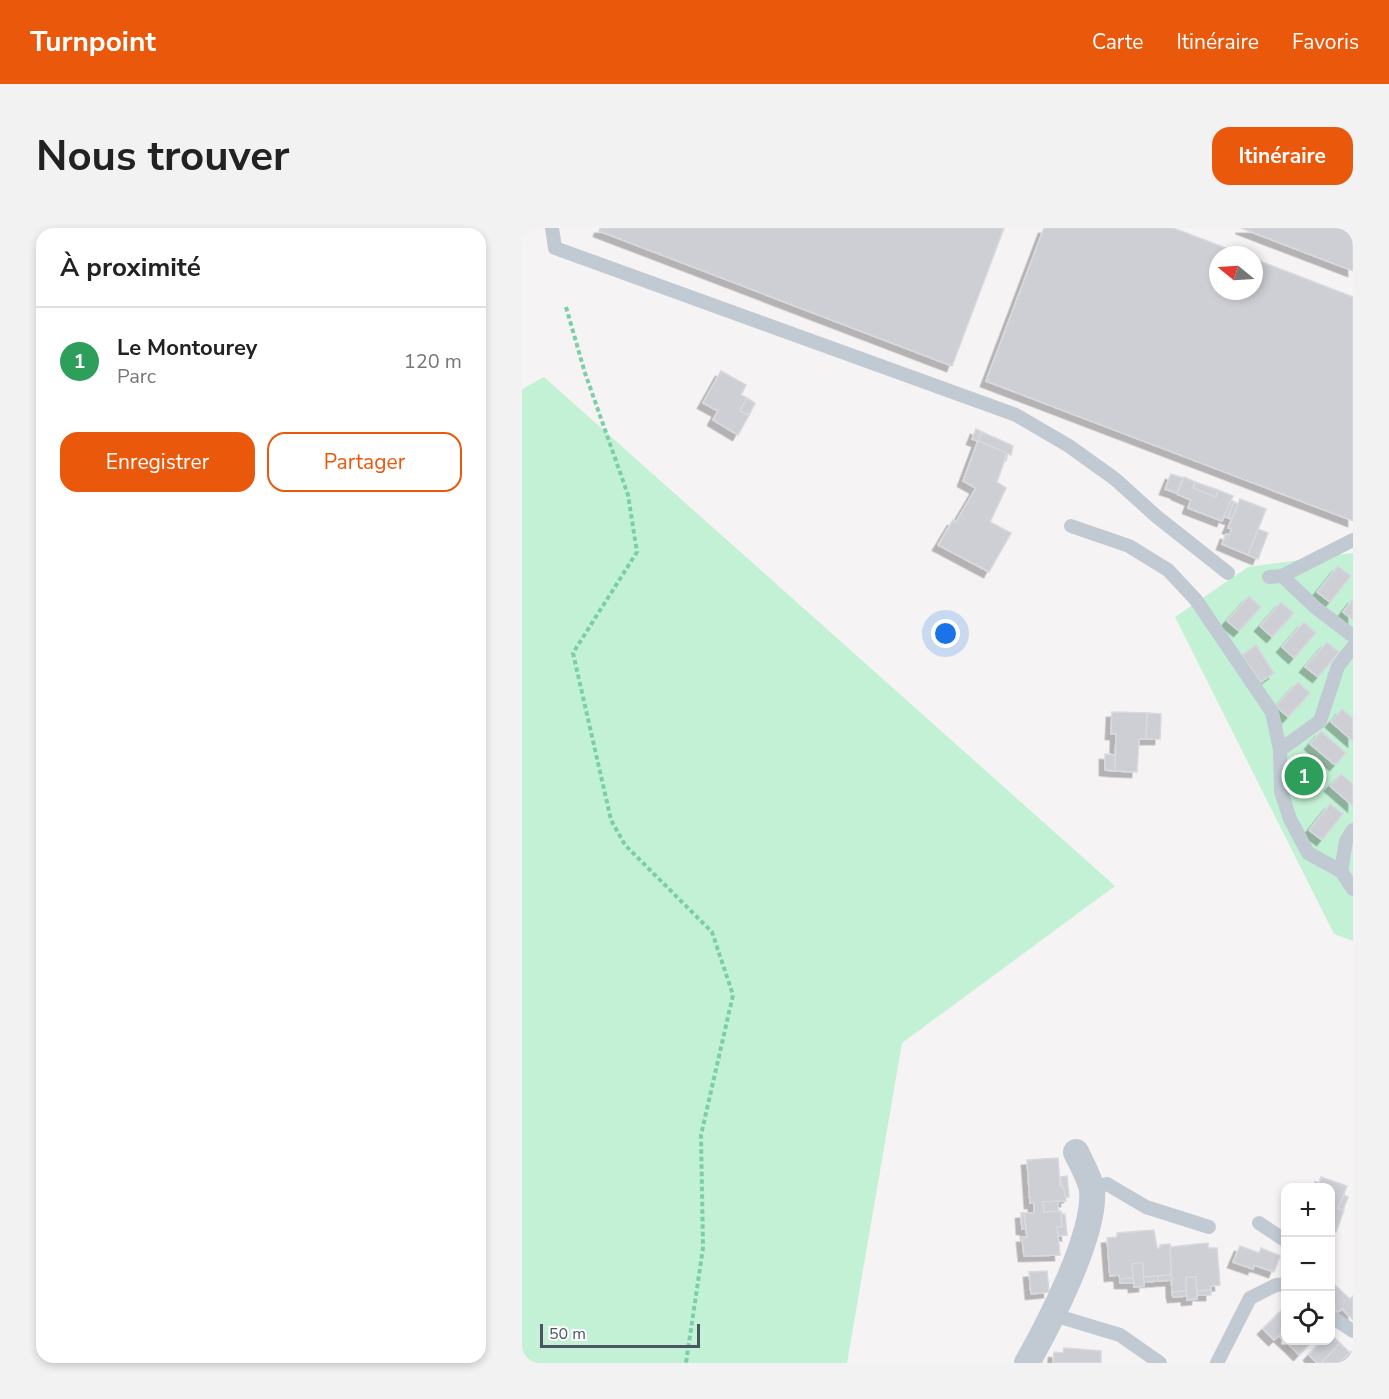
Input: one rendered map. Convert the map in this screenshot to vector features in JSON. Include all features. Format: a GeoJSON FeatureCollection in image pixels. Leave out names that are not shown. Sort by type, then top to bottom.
{"type":"FeatureCollection","features":[{"type":"Feature","properties":{"kind":"street"},"geometry":{"type":"LineString","coordinates":[[1027,1363],[1054,1315],[1092,1215],[1092,1188],[1076,1152]]}},
{"type":"Feature","properties":{"kind":"lane"},"geometry":{"type":"LineString","coordinates":[[552,228],[555,248],[1016,416],[1069,446],[1115,479],[1156,516],[1228,573]]}},
{"type":"Feature","properties":{"kind":"lane"},"geometry":{"type":"LineString","coordinates":[[1071,526],[1129,546],[1167,570],[1196,600],[1272,712],[1280,750],[1281,791],[1290,819],[1308,853],[1341,871],[1353,889]]}},
{"type":"Feature","properties":{"kind":"lane"},"geometry":{"type":"LineString","coordinates":[[1353,540],[1276,577],[1353,636]]}},
{"type":"Feature","properties":{"kind":"lane"},"geometry":{"type":"LineString","coordinates":[[1280,750],[1320,722],[1338,666],[1353,647]]}},
{"type":"Feature","properties":{"kind":"lane"},"geometry":{"type":"LineString","coordinates":[[1341,871],[1346,841],[1353,830]]}},
{"type":"Feature","properties":{"kind":"lane"},"geometry":{"type":"LineString","coordinates":[[1092,1188],[1107,1184],[1146,1207],[1209,1227]]}},
{"type":"Feature","properties":{"kind":"lane"},"geometry":{"type":"LineString","coordinates":[[1259,1223],[1281,1238]]}},
{"type":"Feature","properties":{"kind":"lane"},"geometry":{"type":"LineString","coordinates":[[1217,1363],[1250,1298],[1281,1284]]}},
{"type":"Feature","properties":{"kind":"lane"},"geometry":{"type":"LineString","coordinates":[[1054,1315],[1120,1335],[1160,1363]]}},
{"type":"Feature","properties":{"kind":"lane"},"geometry":{"type":"LineString","coordinates":[[1335,1319],[1353,1331]]}},
{"type":"Feature","properties":{"kind":"path"},"geometry":{"type":"LineString","coordinates":[[566,307],[585,374],[628,495],[637,552],[573,653],[595,758],[611,820],[625,845],[712,932],[733,995],[701,1135],[703,1248],[686,1363]]}},
{"type":"Feature","properties":{"kind":"green space"},"geometry":{"type":"Polygon","coordinates":[[[544,377],[1115,886],[902,1043],[847,1363],[522,1363],[522,389],[544,377]]]}},
{"type":"Feature","properties":{"kind":"green space"},"geometry":{"type":"Polygon","coordinates":[[[1353,553],[1353,941],[1334,934],[1175,617],[1248,567],[1353,553]]]}},
{"type":"Feature","properties":{"kind":"building"},"geometry":{"type":"Polygon","coordinates":[[[600,228],[1004,228],[952,366],[599,231],[600,228]]]}},
{"type":"Feature","properties":{"kind":"building"},"geometry":{"type":"Polygon","coordinates":[[[1044,228],[1173,228],[1220,246],[1209,246],[1209,300],[1263,300],[1263,262],[1353,297],[1353,521],[986,381],[1044,228]]]}},
{"type":"Feature","properties":{"kind":"building"},"geometry":{"type":"Polygon","coordinates":[[[1241,228],[1353,228],[1353,271],[1241,228]]]}},
{"type":"Feature","properties":{"kind":"building"},"geometry":{"type":"Polygon","coordinates":[[[721,371],[746,385],[741,395],[747,398],[740,411],[749,415],[738,435],[713,420],[718,411],[703,403],[721,371]]]}},
{"type":"Feature","properties":{"kind":"building"},"geometry":{"type":"Polygon","coordinates":[[[747,398],[755,403],[749,415],[740,411],[747,398]]]}},
{"type":"Feature","properties":{"kind":"building"},"geometry":{"type":"Polygon","coordinates":[[[976,429],[982,432],[978,441],[972,439],[976,429]]]}},
{"type":"Feature","properties":{"kind":"building"},"geometry":{"type":"Polygon","coordinates":[[[982,432],[1013,446],[1011,455],[978,441],[982,432]]]}},
{"type":"Feature","properties":{"kind":"building"},"geometry":{"type":"Polygon","coordinates":[[[978,441],[1007,453],[997,482],[1006,488],[990,522],[1011,533],[989,572],[938,545],[953,520],[956,522],[976,488],[963,481],[978,441]]]}},
{"type":"Feature","properties":{"kind":"building"},"geometry":{"type":"Polygon","coordinates":[[[1171,474],[1183,478],[1177,493],[1165,489],[1171,474]]]}},
{"type":"Feature","properties":{"kind":"building"},"geometry":{"type":"Polygon","coordinates":[[[1184,477],[1195,482],[1193,488],[1216,497],[1218,490],[1233,496],[1222,521],[1188,508],[1191,500],[1177,494],[1184,477]]]}},
{"type":"Feature","properties":{"kind":"building"},"geometry":{"type":"Polygon","coordinates":[[[1195,482],[1218,490],[1216,497],[1193,488],[1195,482]]]}},
{"type":"Feature","properties":{"kind":"building"},"geometry":{"type":"Polygon","coordinates":[[[1240,499],[1266,509],[1248,555],[1222,544],[1226,534],[1229,535],[1232,529],[1228,528],[1240,499]]]}},
{"type":"Feature","properties":{"kind":"building"},"geometry":{"type":"Polygon","coordinates":[[[1231,500],[1234,502],[1228,518],[1224,516],[1231,500]]]}},
{"type":"Feature","properties":{"kind":"building"},"geometry":{"type":"Polygon","coordinates":[[[1234,502],[1238,504],[1232,519],[1228,518],[1234,502]]]}},
{"type":"Feature","properties":{"kind":"building"},"geometry":{"type":"Polygon","coordinates":[[[1258,529],[1268,533],[1258,559],[1248,555],[1258,529]]]}},
{"type":"Feature","properties":{"kind":"building"},"geometry":{"type":"Polygon","coordinates":[[[1338,566],[1351,576],[1330,602],[1317,592],[1338,566]]]}},
{"type":"Feature","properties":{"kind":"building"},"geometry":{"type":"Polygon","coordinates":[[[1249,596],[1261,607],[1239,631],[1227,621],[1249,596]]]}},
{"type":"Feature","properties":{"kind":"building"},"geometry":{"type":"Polygon","coordinates":[[[1353,599],[1353,620],[1343,612],[1353,599]]]}},
{"type":"Feature","properties":{"kind":"building"},"geometry":{"type":"Polygon","coordinates":[[[1281,602],[1294,613],[1272,637],[1260,626],[1281,602]]]}},
{"type":"Feature","properties":{"kind":"building"},"geometry":{"type":"Polygon","coordinates":[[[1304,622],[1316,633],[1294,658],[1282,647],[1304,622]]]}},
{"type":"Feature","properties":{"kind":"building"},"geometry":{"type":"Polygon","coordinates":[[[1327,642],[1339,652],[1318,677],[1305,667],[1327,642]]]}},
{"type":"Feature","properties":{"kind":"building"},"geometry":{"type":"Polygon","coordinates":[[[1256,645],[1274,673],[1261,682],[1242,655],[1256,645]]]}},
{"type":"Feature","properties":{"kind":"building"},"geometry":{"type":"Polygon","coordinates":[[[1298,682],[1310,693],[1288,717],[1276,706],[1298,682]]]}},
{"type":"Feature","properties":{"kind":"building"},"geometry":{"type":"Polygon","coordinates":[[[1342,709],[1353,719],[1353,741],[1331,722],[1342,709]]]}},
{"type":"Feature","properties":{"kind":"building"},"geometry":{"type":"Polygon","coordinates":[[[1112,712],[1147,713],[1146,739],[1139,739],[1137,772],[1115,771],[1116,734],[1111,734],[1112,712]]]}},
{"type":"Feature","properties":{"kind":"building"},"geometry":{"type":"Polygon","coordinates":[[[1147,713],[1161,714],[1160,739],[1146,739],[1147,713]]]}},
{"type":"Feature","properties":{"kind":"building"},"geometry":{"type":"Polygon","coordinates":[[[1321,731],[1346,753],[1335,765],[1310,744],[1321,731]]]}},
{"type":"Feature","properties":{"kind":"building"},"geometry":{"type":"Polygon","coordinates":[[[1105,754],[1115,755],[1115,771],[1105,770],[1105,754]]]}},
{"type":"Feature","properties":{"kind":"building"},"geometry":{"type":"Polygon","coordinates":[[[1302,755],[1327,777],[1316,789],[1291,768],[1302,755]]]}},
{"type":"Feature","properties":{"kind":"building"},"geometry":{"type":"Polygon","coordinates":[[[1341,774],[1353,784],[1353,806],[1330,786],[1341,774]]]}},
{"type":"Feature","properties":{"kind":"building"},"geometry":{"type":"Polygon","coordinates":[[[1330,804],[1343,814],[1322,840],[1309,830],[1330,804]]]}},
{"type":"Feature","properties":{"kind":"building"},"geometry":{"type":"Polygon","coordinates":[[[1058,1158],[1060,1186],[1064,1185],[1066,1201],[1043,1202],[1044,1212],[1061,1211],[1062,1227],[1057,1227],[1060,1255],[1024,1256],[1022,1237],[1027,1237],[1024,1213],[1034,1213],[1034,1203],[1030,1203],[1027,1160],[1058,1158]]]}},
{"type":"Feature","properties":{"kind":"building"},"geometry":{"type":"Polygon","coordinates":[[[1067,1176],[1069,1197],[1066,1197],[1060,1177],[1067,1176]]]}},
{"type":"Feature","properties":{"kind":"building"},"geometry":{"type":"Polygon","coordinates":[[[1321,1177],[1347,1186],[1338,1208],[1344,1210],[1336,1232],[1335,1183],[1319,1183],[1321,1177]]]}},
{"type":"Feature","properties":{"kind":"building"},"geometry":{"type":"Polygon","coordinates":[[[1344,1195],[1348,1197],[1343,1210],[1338,1208],[1344,1195]]]}},
{"type":"Feature","properties":{"kind":"building"},"geometry":{"type":"Polygon","coordinates":[[[1058,1201],[1058,1211],[1044,1212],[1043,1202],[1058,1201]]]}},
{"type":"Feature","properties":{"kind":"building"},"geometry":{"type":"Polygon","coordinates":[[[1021,1213],[1024,1213],[1026,1229],[1022,1229],[1021,1213]]]}},
{"type":"Feature","properties":{"kind":"building"},"geometry":{"type":"Polygon","coordinates":[[[1061,1214],[1065,1214],[1067,1235],[1058,1236],[1057,1227],[1062,1227],[1061,1214]]]}},
{"type":"Feature","properties":{"kind":"building"},"geometry":{"type":"Polygon","coordinates":[[[1154,1230],[1157,1248],[1160,1248],[1160,1245],[1170,1244],[1171,1275],[1143,1277],[1143,1263],[1132,1264],[1133,1278],[1120,1279],[1119,1275],[1110,1276],[1107,1238],[1117,1237],[1117,1233],[1154,1230]]]}},
{"type":"Feature","properties":{"kind":"building"},"geometry":{"type":"Polygon","coordinates":[[[1208,1243],[1208,1248],[1217,1248],[1220,1285],[1211,1286],[1211,1290],[1197,1291],[1196,1277],[1186,1277],[1186,1291],[1172,1292],[1170,1247],[1208,1243]]]}},
{"type":"Feature","properties":{"kind":"building"},"geometry":{"type":"Polygon","coordinates":[[[1240,1246],[1259,1253],[1261,1248],[1280,1256],[1274,1272],[1254,1265],[1253,1269],[1233,1262],[1240,1246]]]}},
{"type":"Feature","properties":{"kind":"building"},"geometry":{"type":"Polygon","coordinates":[[[1143,1263],[1144,1286],[1134,1287],[1132,1264],[1143,1263]]]}},
{"type":"Feature","properties":{"kind":"building"},"geometry":{"type":"Polygon","coordinates":[[[1047,1271],[1049,1292],[1031,1294],[1029,1272],[1047,1271]]]}},
{"type":"Feature","properties":{"kind":"building"},"geometry":{"type":"Polygon","coordinates":[[[1171,1275],[1172,1280],[1158,1281],[1158,1276],[1171,1275]]]}},
{"type":"Feature","properties":{"kind":"building"},"geometry":{"type":"Polygon","coordinates":[[[1158,1276],[1158,1281],[1144,1282],[1143,1277],[1158,1276]]]}},
{"type":"Feature","properties":{"kind":"building"},"geometry":{"type":"Polygon","coordinates":[[[1186,1277],[1196,1277],[1197,1299],[1187,1300],[1186,1277]]]}},
{"type":"Feature","properties":{"kind":"building"},"geometry":{"type":"Polygon","coordinates":[[[1133,1278],[1134,1283],[1120,1283],[1120,1279],[1133,1278]]]}},
{"type":"Feature","properties":{"kind":"building"},"geometry":{"type":"Polygon","coordinates":[[[1335,1285],[1350,1299],[1353,1296],[1353,1320],[1342,1309],[1338,1312],[1335,1309],[1335,1285]]]}},
{"type":"Feature","properties":{"kind":"building"},"geometry":{"type":"Polygon","coordinates":[[[1211,1290],[1211,1295],[1197,1295],[1197,1291],[1211,1290]]]}},
{"type":"Feature","properties":{"kind":"building"},"geometry":{"type":"Polygon","coordinates":[[[1186,1291],[1187,1296],[1173,1297],[1172,1292],[1186,1291]]]}},
{"type":"Feature","properties":{"kind":"building"},"geometry":{"type":"Polygon","coordinates":[[[1281,1311],[1281,1334],[1274,1340],[1263,1329],[1281,1311]]]}},
{"type":"Feature","properties":{"kind":"building"},"geometry":{"type":"Polygon","coordinates":[[[1335,1338],[1340,1343],[1321,1363],[1317,1363],[1309,1355],[1318,1345],[1335,1345],[1335,1338]]]}},
{"type":"Feature","properties":{"kind":"building"},"geometry":{"type":"Polygon","coordinates":[[[1340,1343],[1350,1353],[1342,1363],[1321,1363],[1340,1343]]]}},
{"type":"Feature","properties":{"kind":"building"},"geometry":{"type":"Polygon","coordinates":[[[1289,1345],[1308,1345],[1299,1355],[1289,1345]]]}},
{"type":"Feature","properties":{"kind":"building"},"geometry":{"type":"Polygon","coordinates":[[[1064,1348],[1101,1351],[1101,1363],[1053,1363],[1054,1352],[1063,1353],[1064,1348]]]}},
{"type":"Feature","properties":{"kind":"building"},"geometry":{"type":"Polygon","coordinates":[[[1352,1351],[1353,1363],[1342,1363],[1341,1361],[1352,1351]]]}},
{"type":"Feature","properties":{"kind":"place","name":"Le Montourey"},"geometry":{"type":"Point","coordinates":[1304,776]}}]}
